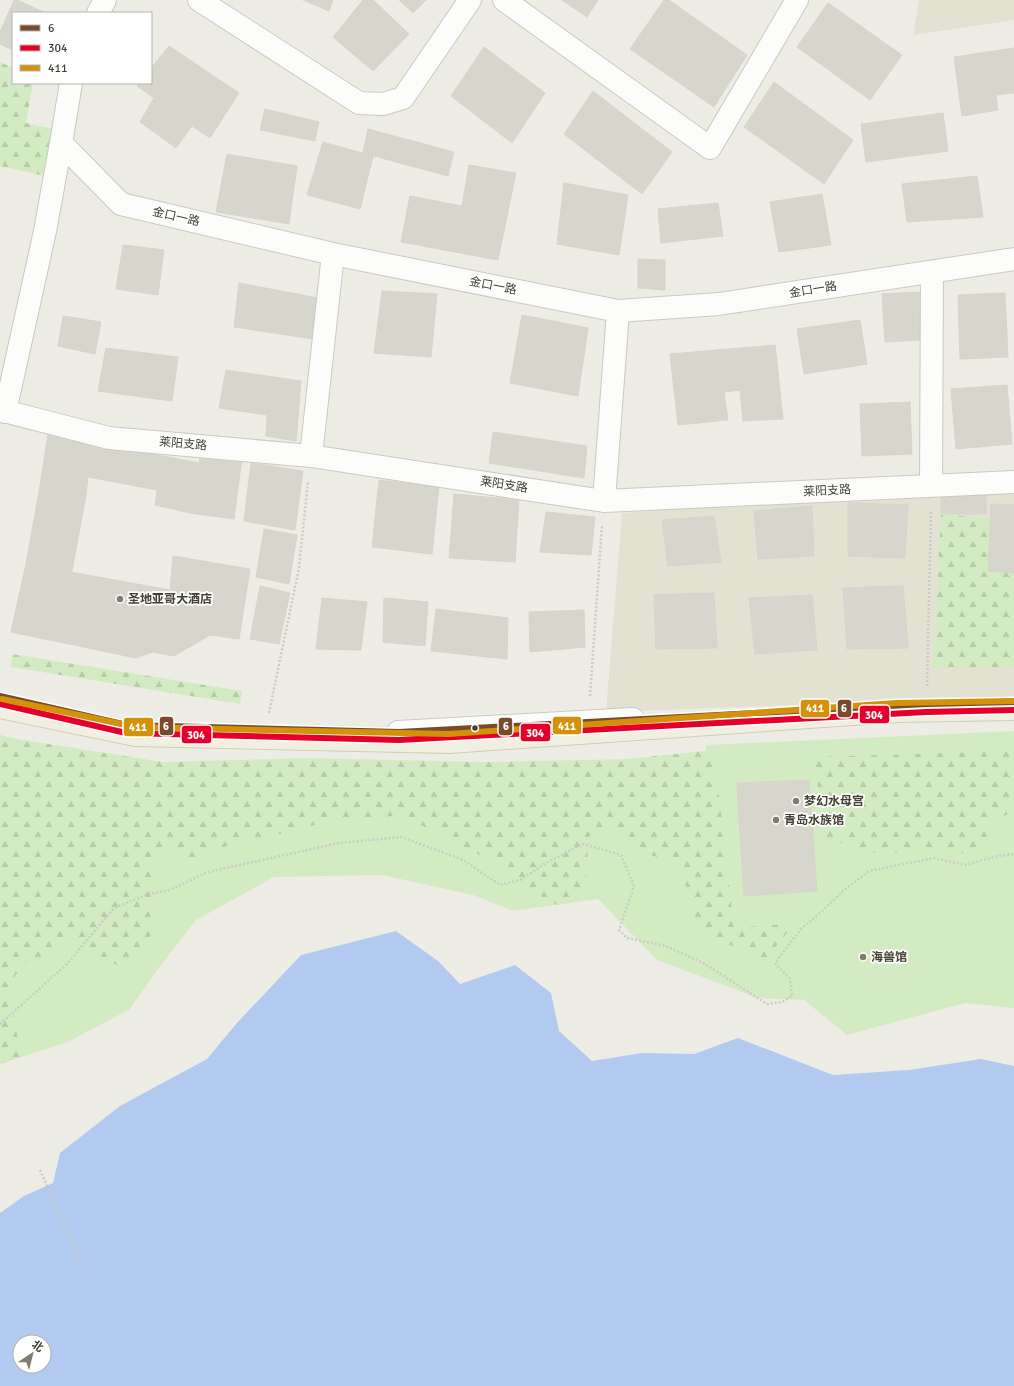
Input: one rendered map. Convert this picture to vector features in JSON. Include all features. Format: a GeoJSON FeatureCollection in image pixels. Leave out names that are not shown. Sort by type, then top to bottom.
{"type":"FeatureCollection","features":[{"type":"Feature","properties":{"kind":"main road"},"geometry":{"type":"LineString","coordinates":[[0,707],[135,734],[449,742],[896,711],[1014,709]]}},
{"type":"Feature","properties":{"kind":"street"},"geometry":{"type":"LineString","coordinates":[[99,12],[105,0]]}},
{"type":"Feature","properties":{"kind":"street"},"geometry":{"type":"LineString","coordinates":[[199,0],[359,103],[383,104],[403,98],[470,0]]}},
{"type":"Feature","properties":{"kind":"street"},"geometry":{"type":"LineString","coordinates":[[504,0],[710,148],[796,0]]}},
{"type":"Feature","properties":{"kind":"street"},"geometry":{"type":"LineString","coordinates":[[3,411],[45,231],[71,84]]}},
{"type":"Feature","properties":{"kind":"street","name":"金口一路"},"geometry":{"type":"LineString","coordinates":[[61,143],[121,204],[333,254],[618,311],[719,304],[1014,259]]}},
{"type":"Feature","properties":{"kind":"street"},"geometry":{"type":"LineString","coordinates":[[311,456],[333,254]]}},
{"type":"Feature","properties":{"kind":"street"},"geometry":{"type":"LineString","coordinates":[[931,486],[932,272]]}},
{"type":"Feature","properties":{"kind":"street"},"geometry":{"type":"LineString","coordinates":[[604,501],[618,311]]}},
{"type":"Feature","properties":{"kind":"street","name":"莱阳支路"},"geometry":{"type":"LineString","coordinates":[[3,411],[109,438],[311,456],[604,501],[1014,482]]}},
{"type":"Feature","properties":{"kind":"street"},"geometry":{"type":"LineString","coordinates":[[0,696],[127,725],[399,732],[926,704],[1014,702]]}},
{"type":"Feature","properties":{"kind":"path"},"geometry":{"type":"LineString","coordinates":[[265,729],[299,568],[311,456]]}},
{"type":"Feature","properties":{"kind":"path"},"geometry":{"type":"LineString","coordinates":[[926,704],[931,486]]}},
{"type":"Feature","properties":{"kind":"path"},"geometry":{"type":"LineString","coordinates":[[588,721],[604,501]]}},
{"type":"Feature","properties":{"kind":"path"},"geometry":{"type":"LineString","coordinates":[[0,1024],[66,964],[114,908],[146,895],[170,890],[208,872],[339,843],[402,837],[463,860],[500,885],[520,880],[548,862],[583,844],[621,856],[634,886],[619,930],[626,938],[666,946],[705,964],[767,1004],[782,1002],[792,996],[790,978],[775,963],[801,929],[843,891],[870,871],[934,858],[965,865],[998,856],[1014,854]]}},
{"type":"Feature","properties":{"kind":"path"},"geometry":{"type":"LineString","coordinates":[[40,1170],[83,1267]]}},
{"type":"Feature","properties":{"kind":"shaded area"},"geometry":{"type":"Polygon","coordinates":[[[919,0],[1014,0],[1014,20],[913,35],[919,0]]]}},
{"type":"Feature","properties":{"kind":"shaded area"},"geometry":{"type":"Polygon","coordinates":[[[1014,488],[1014,697],[606,712],[622,513],[925,491],[1014,488]]]}},
{"type":"Feature","properties":{"kind":"green space"},"geometry":{"type":"Polygon","coordinates":[[[0,62],[12,68],[12,84],[33,84],[26,123],[54,129],[45,176],[0,166],[0,62]]]}},
{"type":"Feature","properties":{"kind":"green space"},"geometry":{"type":"Polygon","coordinates":[[[941,514],[991,519],[988,571],[1014,573],[1014,667],[933,668],[941,514]]]}},
{"type":"Feature","properties":{"kind":"green space"},"geometry":{"type":"Polygon","coordinates":[[[12,654],[242,691],[240,704],[11,667],[12,654]]]}},
{"type":"Feature","properties":{"kind":"green space"},"geometry":{"type":"Polygon","coordinates":[[[1014,731],[1014,1008],[965,1003],[847,1035],[804,1000],[758,998],[657,960],[598,899],[513,911],[473,895],[382,875],[274,877],[196,920],[158,969],[130,1009],[68,1042],[0,1064],[0,735],[139,772],[707,764],[706,745],[1014,731]]]}},
{"type":"Feature","properties":{"kind":"green space"},"geometry":{"type":"Polygon","coordinates":[[[0,735],[163,762],[307,758],[485,762],[626,759],[714,750],[734,928],[795,923],[761,965],[739,947],[713,942],[691,916],[690,896],[676,863],[628,848],[614,825],[589,836],[586,879],[576,902],[557,905],[531,891],[504,865],[468,850],[423,826],[393,816],[324,822],[291,832],[238,841],[191,861],[173,847],[153,867],[150,941],[127,969],[93,955],[69,933],[42,971],[27,962],[8,984],[21,1057],[0,1064],[0,735]]]}},
{"type":"Feature","properties":{"kind":"green space"},"geometry":{"type":"Polygon","coordinates":[[[1014,751],[1014,812],[990,821],[992,842],[965,854],[940,847],[899,853],[868,853],[823,836],[815,757],[1014,751]]]}},
{"type":"Feature","properties":{"kind":"water"},"geometry":{"type":"Polygon","coordinates":[[[396,931],[438,961],[460,984],[515,965],[551,993],[559,1031],[592,1061],[642,1053],[694,1054],[738,1038],[833,1075],[909,1070],[981,1059],[1014,1066],[1014,1386],[0,1386],[0,1213],[24,1196],[53,1183],[60,1153],[120,1106],[207,1059],[236,1024],[301,955],[396,931]]]}},
{"type":"Feature","properties":{"kind":"building"},"geometry":{"type":"Polygon","coordinates":[[[14,0],[44,12],[12,12],[12,50],[0,44],[0,32],[14,0]]]}},
{"type":"Feature","properties":{"kind":"building"},"geometry":{"type":"Polygon","coordinates":[[[303,0],[333,0],[329,11],[303,0]]]}},
{"type":"Feature","properties":{"kind":"building"},"geometry":{"type":"Polygon","coordinates":[[[363,0],[373,0],[409,34],[373,71],[333,37],[363,0]]]}},
{"type":"Feature","properties":{"kind":"building"},"geometry":{"type":"Polygon","coordinates":[[[399,0],[426,0],[413,13],[399,0]]]}},
{"type":"Feature","properties":{"kind":"building"},"geometry":{"type":"Polygon","coordinates":[[[562,0],[598,0],[587,17],[562,0]]]}},
{"type":"Feature","properties":{"kind":"building"},"geometry":{"type":"Polygon","coordinates":[[[664,0],[669,0],[747,55],[714,107],[630,49],[664,0]]]}},
{"type":"Feature","properties":{"kind":"building"},"geometry":{"type":"Polygon","coordinates":[[[828,3],[902,55],[870,100],[797,47],[828,3]]]}},
{"type":"Feature","properties":{"kind":"building"},"geometry":{"type":"Polygon","coordinates":[[[169,46],[239,93],[210,138],[192,126],[176,148],[140,122],[154,98],[137,86],[138,84],[152,84],[152,67],[169,46]]]}},
{"type":"Feature","properties":{"kind":"building"},"geometry":{"type":"Polygon","coordinates":[[[484,47],[545,93],[512,143],[451,96],[484,47]]]}},
{"type":"Feature","properties":{"kind":"building"},"geometry":{"type":"Polygon","coordinates":[[[1014,48],[1014,93],[996,95],[998,110],[962,116],[954,57],[1014,48]]]}},
{"type":"Feature","properties":{"kind":"building"},"geometry":{"type":"Polygon","coordinates":[[[774,82],[853,140],[824,184],[744,127],[774,82]]]}},
{"type":"Feature","properties":{"kind":"building"},"geometry":{"type":"Polygon","coordinates":[[[593,91],[672,152],[642,194],[564,134],[593,91]]]}},
{"type":"Feature","properties":{"kind":"building"},"geometry":{"type":"Polygon","coordinates":[[[265,109],[319,122],[315,141],[260,130],[265,109]]]}},
{"type":"Feature","properties":{"kind":"building"},"geometry":{"type":"Polygon","coordinates":[[[943,113],[948,151],[866,162],[861,124],[943,113]]]}},
{"type":"Feature","properties":{"kind":"building"},"geometry":{"type":"Polygon","coordinates":[[[368,129],[454,152],[448,176],[363,153],[368,129]]]}},
{"type":"Feature","properties":{"kind":"building"},"geometry":{"type":"Polygon","coordinates":[[[323,142],[373,156],[360,209],[307,195],[323,142]]]}},
{"type":"Feature","properties":{"kind":"building"},"geometry":{"type":"Polygon","coordinates":[[[227,154],[297,166],[289,224],[216,212],[227,154]]]}},
{"type":"Feature","properties":{"kind":"building"},"geometry":{"type":"Polygon","coordinates":[[[469,165],[516,173],[498,260],[401,242],[410,196],[462,206],[469,165]]]}},
{"type":"Feature","properties":{"kind":"building"},"geometry":{"type":"Polygon","coordinates":[[[977,176],[983,217],[907,222],[902,184],[977,176]]]}},
{"type":"Feature","properties":{"kind":"building"},"geometry":{"type":"Polygon","coordinates":[[[564,183],[628,195],[619,255],[557,244],[564,183]]]}},
{"type":"Feature","properties":{"kind":"building"},"geometry":{"type":"Polygon","coordinates":[[[822,194],[831,245],[779,252],[770,202],[822,194]]]}},
{"type":"Feature","properties":{"kind":"building"},"geometry":{"type":"Polygon","coordinates":[[[718,203],[723,236],[661,243],[658,209],[718,203]]]}},
{"type":"Feature","properties":{"kind":"building"},"geometry":{"type":"Polygon","coordinates":[[[123,245],[164,250],[158,295],[116,289],[123,245]]]}},
{"type":"Feature","properties":{"kind":"building"},"geometry":{"type":"Polygon","coordinates":[[[638,259],[665,260],[665,290],[638,288],[638,259]]]}},
{"type":"Feature","properties":{"kind":"building"},"geometry":{"type":"Polygon","coordinates":[[[239,283],[318,298],[313,339],[234,327],[239,283]]]}},
{"type":"Feature","properties":{"kind":"building"},"geometry":{"type":"Polygon","coordinates":[[[382,291],[437,294],[431,357],[374,353],[382,291]]]}},
{"type":"Feature","properties":{"kind":"building"},"geometry":{"type":"Polygon","coordinates":[[[919,292],[922,340],[885,342],[882,294],[919,292]]]}},
{"type":"Feature","properties":{"kind":"building"},"geometry":{"type":"Polygon","coordinates":[[[1005,293],[1008,357],[960,359],[958,295],[1005,293]]]}},
{"type":"Feature","properties":{"kind":"building"},"geometry":{"type":"Polygon","coordinates":[[[522,315],[588,328],[578,396],[510,383],[522,315]]]}},
{"type":"Feature","properties":{"kind":"building"},"geometry":{"type":"Polygon","coordinates":[[[63,316],[101,322],[95,354],[58,346],[63,316]]]}},
{"type":"Feature","properties":{"kind":"building"},"geometry":{"type":"Polygon","coordinates":[[[860,320],[867,364],[804,374],[797,329],[860,320]]]}},
{"type":"Feature","properties":{"kind":"building"},"geometry":{"type":"Polygon","coordinates":[[[775,345],[783,419],[743,421],[740,390],[724,392],[728,420],[678,425],[670,354],[775,345]]]}},
{"type":"Feature","properties":{"kind":"building"},"geometry":{"type":"Polygon","coordinates":[[[106,348],[178,357],[172,401],[98,391],[106,348]]]}},
{"type":"Feature","properties":{"kind":"building"},"geometry":{"type":"Polygon","coordinates":[[[226,370],[301,381],[296,441],[266,436],[267,415],[219,408],[226,370]]]}},
{"type":"Feature","properties":{"kind":"building"},"geometry":{"type":"Polygon","coordinates":[[[1007,385],[1012,444],[956,449],[951,389],[1007,385]]]}},
{"type":"Feature","properties":{"kind":"building"},"geometry":{"type":"Polygon","coordinates":[[[910,402],[912,454],[862,456],[860,404],[910,402]]]}},
{"type":"Feature","properties":{"kind":"building"},"geometry":{"type":"Polygon","coordinates":[[[493,432],[587,446],[584,478],[489,463],[493,432]]]}},
{"type":"Feature","properties":{"kind":"building"},"geometry":{"type":"Polygon","coordinates":[[[48,434],[199,463],[190,513],[155,505],[157,490],[88,477],[86,495],[40,486],[48,434]]]}},
{"type":"Feature","properties":{"kind":"building"},"geometry":{"type":"Polygon","coordinates":[[[201,452],[242,457],[234,519],[190,513],[201,452]]]}},
{"type":"Feature","properties":{"kind":"building"},"geometry":{"type":"Polygon","coordinates":[[[251,463],[303,471],[295,530],[244,521],[251,463]]]}},
{"type":"Feature","properties":{"kind":"building"},"geometry":{"type":"Polygon","coordinates":[[[379,480],[439,487],[432,554],[372,547],[379,480]]]}},
{"type":"Feature","properties":{"kind":"building"},"geometry":{"type":"Polygon","coordinates":[[[40,486],[86,495],[72,571],[26,564],[40,486]]]}},
{"type":"Feature","properties":{"kind":"building"},"geometry":{"type":"Polygon","coordinates":[[[986,489],[986,514],[941,514],[941,491],[986,489]]]}},
{"type":"Feature","properties":{"kind":"building"},"geometry":{"type":"Polygon","coordinates":[[[454,494],[519,500],[515,562],[449,558],[454,494]]]}},
{"type":"Feature","properties":{"kind":"building"},"geometry":{"type":"Polygon","coordinates":[[[848,503],[908,505],[905,558],[848,556],[848,503]]]}},
{"type":"Feature","properties":{"kind":"building"},"geometry":{"type":"Polygon","coordinates":[[[991,504],[1014,505],[1014,573],[988,571],[991,504]]]}},
{"type":"Feature","properties":{"kind":"building"},"geometry":{"type":"Polygon","coordinates":[[[812,506],[814,556],[758,559],[754,511],[812,506]]]}},
{"type":"Feature","properties":{"kind":"building"},"geometry":{"type":"Polygon","coordinates":[[[546,512],[595,517],[591,555],[540,552],[546,512]]]}},
{"type":"Feature","properties":{"kind":"building"},"geometry":{"type":"Polygon","coordinates":[[[714,516],[721,562],[668,566],[662,520],[714,516]]]}},
{"type":"Feature","properties":{"kind":"building"},"geometry":{"type":"Polygon","coordinates":[[[264,529],[297,535],[289,584],[256,577],[264,529]]]}},
{"type":"Feature","properties":{"kind":"building"},"geometry":{"type":"Polygon","coordinates":[[[173,556],[250,569],[239,639],[210,635],[174,656],[153,652],[136,658],[11,632],[26,564],[170,590],[173,556]]]}},
{"type":"Feature","properties":{"kind":"building"},"geometry":{"type":"Polygon","coordinates":[[[260,586],[290,593],[279,644],[250,639],[260,586]]]}},
{"type":"Feature","properties":{"kind":"building"},"geometry":{"type":"Polygon","coordinates":[[[903,586],[908,648],[847,649],[843,588],[903,586]]]}},
{"type":"Feature","properties":{"kind":"building"},"geometry":{"type":"Polygon","coordinates":[[[714,593],[717,648],[656,649],[654,595],[714,593]]]}},
{"type":"Feature","properties":{"kind":"building"},"geometry":{"type":"Polygon","coordinates":[[[812,595],[817,650],[755,654],[749,598],[812,595]]]}},
{"type":"Feature","properties":{"kind":"building"},"geometry":{"type":"Polygon","coordinates":[[[322,598],[367,602],[361,650],[316,649],[322,598]]]}},
{"type":"Feature","properties":{"kind":"building"},"geometry":{"type":"Polygon","coordinates":[[[384,598],[428,602],[425,646],[383,642],[384,598]]]}},
{"type":"Feature","properties":{"kind":"building"},"geometry":{"type":"Polygon","coordinates":[[[436,609],[508,618],[507,659],[431,651],[436,609]]]}},
{"type":"Feature","properties":{"kind":"building"},"geometry":{"type":"Polygon","coordinates":[[[584,610],[585,647],[530,652],[529,612],[584,610]]]}},
{"type":"Feature","properties":{"kind":"building","name":"青岛水族馆"},"geometry":{"type":"Polygon","coordinates":[[[809,780],[817,891],[744,896],[737,783],[809,780]]]}},
{"type":"Feature","properties":{"kind":"transit line","name":"6"},"geometry":{"type":"LineString","coordinates":[[0,696],[127,725],[399,732],[926,704],[1014,702]]}},
{"type":"Feature","properties":{"kind":"transit line","name":"411"},"geometry":{"type":"LineString","coordinates":[[2,699],[136,727],[449,734],[896,703],[1014,701]]}},
{"type":"Feature","properties":{"kind":"transit line","name":"304"},"geometry":{"type":"LineString","coordinates":[[0,704],[126,733],[399,740],[926,712],[1014,710]]}},
{"type":"Feature","properties":{"kind":"place","name":"圣地亚哥大酒店"},"geometry":{"type":"Point","coordinates":[120,599]}},
{"type":"Feature","properties":{"kind":"place","name":"梦幻水母宫"},"geometry":{"type":"Point","coordinates":[796,801]}},
{"type":"Feature","properties":{"kind":"place","name":"青岛水族馆"},"geometry":{"type":"Point","coordinates":[776,820]}},
{"type":"Feature","properties":{"kind":"place","name":"海兽馆"},"geometry":{"type":"Point","coordinates":[863,957]}}]}
